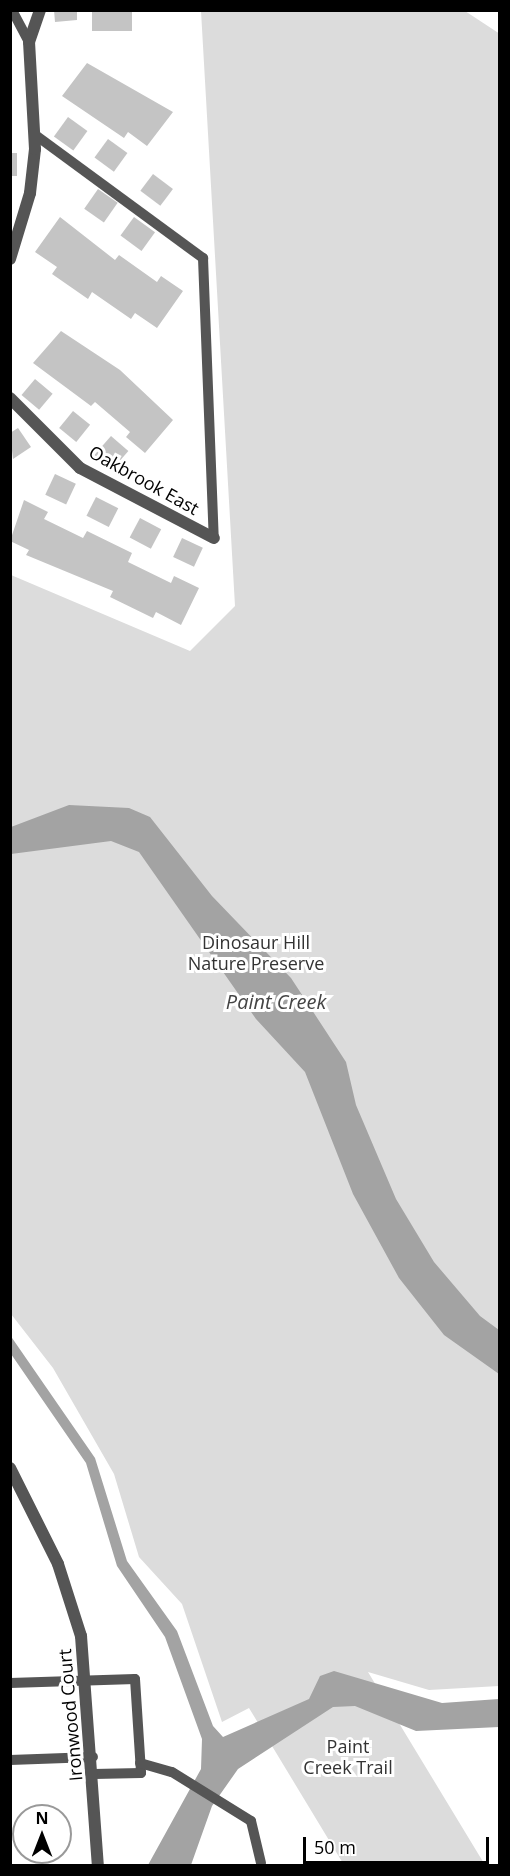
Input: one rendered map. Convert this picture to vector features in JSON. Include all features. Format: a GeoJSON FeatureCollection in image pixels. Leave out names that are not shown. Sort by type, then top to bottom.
{"type":"FeatureCollection","features":[{"type":"Feature","properties":{"kind":"street"},"geometry":{"type":"LineString","coordinates":[[10,259],[30,193],[34,134],[28,42],[40,10]]}},
{"type":"Feature","properties":{"kind":"street","name":"Oakbrook East"},"geometry":{"type":"LineString","coordinates":[[10,399],[80,468],[214,538]]}},
{"type":"Feature","properties":{"kind":"street","name":"Ironwood Court"},"geometry":{"type":"LineString","coordinates":[[10,1468],[72,1599],[88,1680],[98,1866]]}},
{"type":"Feature","properties":{"kind":"lane"},"geometry":{"type":"LineString","coordinates":[[12,10],[28,42]]}},
{"type":"Feature","properties":{"kind":"lane"},"geometry":{"type":"LineString","coordinates":[[34,134],[204,258],[214,538]]}},
{"type":"Feature","properties":{"kind":"lane"},"geometry":{"type":"LineString","coordinates":[[10,1683],[135,1679],[141,1773],[94,1774]]}},
{"type":"Feature","properties":{"kind":"lane"},"geometry":{"type":"LineString","coordinates":[[10,1760],[93,1757]]}},
{"type":"Feature","properties":{"kind":"lane"},"geometry":{"type":"LineString","coordinates":[[140,1763],[172,1772],[230,1804],[251,1821],[261,1863]]}},
{"type":"Feature","properties":{"kind":"green space","name":"Dinosaur Hill Nature Preserve"},"geometry":{"type":"Polygon","coordinates":[[[201,11],[465,11],[500,34],[499,1686],[429,1690],[368,1672],[485,1865],[344,1865],[249,1708],[222,1722],[182,1604],[139,1557],[114,1474],[53,1368],[11,1314],[11,575],[190,651],[235,606],[201,11]]]}},
{"type":"Feature","properties":{"kind":"water","name":"Paint Creek"},"geometry":{"type":"Polygon","coordinates":[[[69,805],[129,808],[150,817],[212,896],[291,978],[346,1062],[356,1105],[396,1199],[434,1262],[480,1316],[499,1330],[499,1374],[444,1335],[399,1278],[353,1194],[305,1072],[256,1019],[139,852],[111,841],[11,854],[11,827],[69,805]]]}},
{"type":"Feature","properties":{"kind":"water"},"geometry":{"type":"Polygon","coordinates":[[[10,1335],[95,1458],[127,1561],[177,1631],[213,1726],[223,1737],[309,1699],[320,1676],[334,1671],[442,1703],[499,1699],[499,1727],[416,1731],[355,1706],[333,1707],[238,1769],[212,1806],[191,1865],[148,1865],[201,1769],[202,1739],[165,1637],[117,1566],[86,1463],[11,1354],[10,1335]]]}},
{"type":"Feature","properties":{"kind":"building"},"geometry":{"type":"Polygon","coordinates":[[[54,10],[77,10],[77,20],[55,22],[54,10]]]}},
{"type":"Feature","properties":{"kind":"building"},"geometry":{"type":"Polygon","coordinates":[[[92,10],[132,10],[132,31],[92,31],[92,10]]]}},
{"type":"Feature","properties":{"kind":"building"},"geometry":{"type":"Polygon","coordinates":[[[87,63],[173,112],[147,146],[128,132],[124,138],[62,96],[87,63]]]}},
{"type":"Feature","properties":{"kind":"building"},"geometry":{"type":"Polygon","coordinates":[[[68,117],[87,131],[73,151],[54,136],[68,117]]]}},
{"type":"Feature","properties":{"kind":"building"},"geometry":{"type":"Polygon","coordinates":[[[108,139],[127,153],[114,172],[94,158],[108,139]]]}},
{"type":"Feature","properties":{"kind":"building"},"geometry":{"type":"Polygon","coordinates":[[[10,153],[17,153],[17,176],[10,176],[10,153]]]}},
{"type":"Feature","properties":{"kind":"building"},"geometry":{"type":"Polygon","coordinates":[[[153,174],[173,189],[160,206],[140,191],[153,174]]]}},
{"type":"Feature","properties":{"kind":"building"},"geometry":{"type":"Polygon","coordinates":[[[98,189],[118,203],[104,222],[84,209],[98,189]]]}},
{"type":"Feature","properties":{"kind":"building"},"geometry":{"type":"Polygon","coordinates":[[[60,217],[115,260],[119,255],[157,282],[161,276],[183,291],[157,328],[135,313],[131,319],[92,292],[88,299],[52,274],[57,267],[35,252],[60,217]]]}},
{"type":"Feature","properties":{"kind":"building"},"geometry":{"type":"Polygon","coordinates":[[[134,217],[155,232],[142,251],[120,236],[134,217]]]}},
{"type":"Feature","properties":{"kind":"building"},"geometry":{"type":"Polygon","coordinates":[[[61,331],[120,370],[173,420],[145,453],[126,437],[130,432],[95,402],[91,406],[33,363],[61,331]]]}},
{"type":"Feature","properties":{"kind":"building"},"geometry":{"type":"Polygon","coordinates":[[[35,379],[53,394],[39,410],[22,395],[35,379]]]}},
{"type":"Feature","properties":{"kind":"building"},"geometry":{"type":"Polygon","coordinates":[[[73,411],[90,425],[76,442],[59,428],[73,411]]]}},
{"type":"Feature","properties":{"kind":"building"},"geometry":{"type":"Polygon","coordinates":[[[18,428],[31,447],[13,459],[10,433],[18,428]]]}},
{"type":"Feature","properties":{"kind":"building"},"geometry":{"type":"Polygon","coordinates":[[[111,436],[128,451],[111,471],[94,456],[111,436]]]}},
{"type":"Feature","properties":{"kind":"building"},"geometry":{"type":"Polygon","coordinates":[[[55,474],[76,484],[66,505],[45,495],[55,474]]]}},
{"type":"Feature","properties":{"kind":"building"},"geometry":{"type":"Polygon","coordinates":[[[96,497],[118,508],[109,527],[86,516],[96,497]]]}},
{"type":"Feature","properties":{"kind":"building"},"geometry":{"type":"Polygon","coordinates":[[[24,500],[48,512],[44,519],[83,538],[87,531],[132,553],[128,562],[171,583],[174,576],[199,588],[181,625],[156,612],[153,618],[110,597],[113,591],[26,555],[29,550],[10,541],[24,500]]]}},
{"type":"Feature","properties":{"kind":"building"},"geometry":{"type":"Polygon","coordinates":[[[140,518],[161,529],[151,549],[130,537],[140,518]]]}},
{"type":"Feature","properties":{"kind":"building"},"geometry":{"type":"Polygon","coordinates":[[[182,538],[203,548],[194,567],[173,557],[182,538]]]}},
{"type":"Feature","properties":{"kind":"park label","name":"Paint Creek Trail"},"geometry":{"type":"Point","coordinates":[348,1757]}}]}
